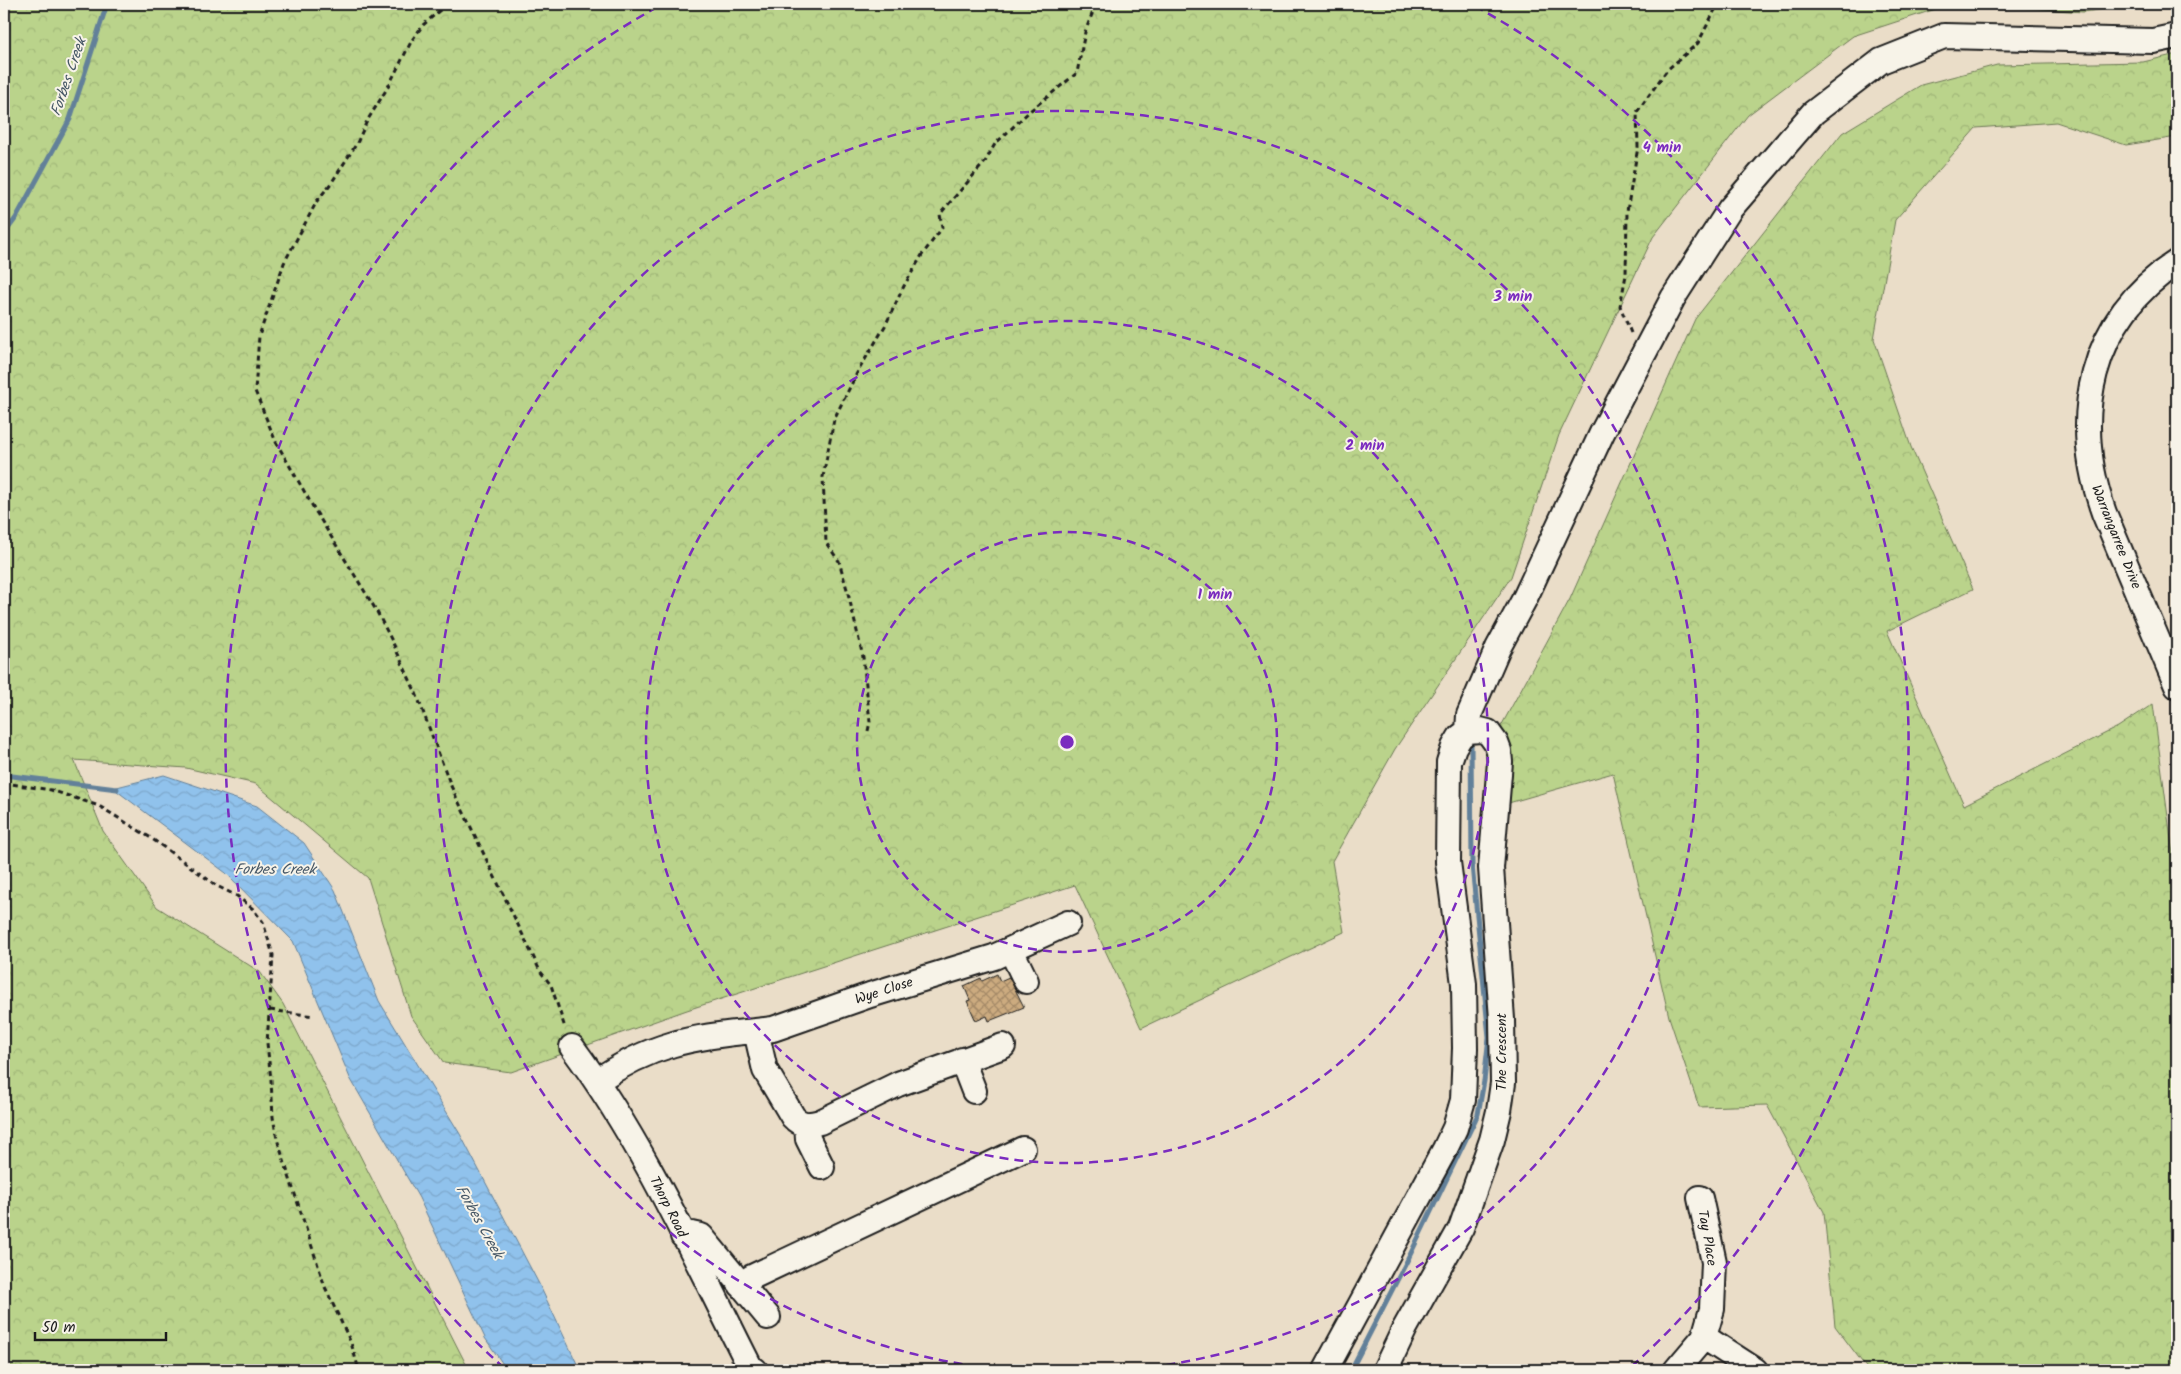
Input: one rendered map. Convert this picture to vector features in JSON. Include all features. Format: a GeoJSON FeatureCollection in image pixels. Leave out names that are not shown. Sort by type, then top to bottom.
{"type":"FeatureCollection","features":[{"type":"Feature","properties":{"kind":"street"},"geometry":{"type":"LineString","coordinates":[[1325,1370],[1445,1149],[1460,1116],[1463,1100],[1465,1048],[1464,984],[1448,862],[1449,771],[1454,747],[1460,737],[1468,731],[1469,715],[1498,648],[1526,598],[1602,433],[1673,298],[1730,209],[1813,113],[1881,61],[1944,36],[2153,41],[2177,36]]}},
{"type":"Feature","properties":{"kind":"street","name":"Warrangarree Drive"},"geometry":{"type":"LineString","coordinates":[[2177,262],[2159,274],[2120,319],[2098,362],[2087,411],[2088,444],[2094,486],[2104,513],[2172,658],[2177,686]]}},
{"type":"Feature","properties":{"kind":"street","name":"The Crescent"},"geometry":{"type":"LineString","coordinates":[[1385,1370],[1405,1328],[1462,1228],[1500,1111],[1503,1083],[1502,1019],[1492,868],[1500,762],[1496,743],[1488,732],[1480,730],[1468,731]]}},
{"type":"Feature","properties":{"kind":"street","name":"Wye Close"},"geometry":{"type":"LineString","coordinates":[[597,1081],[620,1065],[661,1047],[704,1037],[756,1032],[787,1025],[870,995],[994,958],[1068,923]]}},
{"type":"Feature","properties":{"kind":"street"},"geometry":{"type":"LineString","coordinates":[[1012,950],[1026,981]]}},
{"type":"Feature","properties":{"kind":"street"},"geometry":{"type":"LineString","coordinates":[[756,1032],[765,1070],[793,1117],[798,1122],[807,1125],[820,1122],[898,1084],[1002,1046]]}},
{"type":"Feature","properties":{"kind":"street","name":"Thorp Road"},"geometry":{"type":"LineString","coordinates":[[572,1047],[597,1081],[642,1156],[750,1367],[755,1370]]}},
{"type":"Feature","properties":{"kind":"street"},"geometry":{"type":"LineString","coordinates":[[962,1060],[974,1092]]}},
{"type":"Feature","properties":{"kind":"street"},"geometry":{"type":"LineString","coordinates":[[807,1125],[808,1139],[822,1167]]}},
{"type":"Feature","properties":{"kind":"street"},"geometry":{"type":"LineString","coordinates":[[741,1285],[752,1277],[1023,1149]]}},
{"type":"Feature","properties":{"kind":"street","name":"Tay Place"},"geometry":{"type":"LineString","coordinates":[[1676,1370],[1704,1337],[1712,1309],[1714,1262],[1700,1198]]}},
{"type":"Feature","properties":{"kind":"street"},"geometry":{"type":"LineString","coordinates":[[683,1236],[692,1234],[701,1236],[768,1317]]}},
{"type":"Feature","properties":{"kind":"street"},"geometry":{"type":"LineString","coordinates":[[1704,1337],[1755,1370]]}},
{"type":"Feature","properties":{"kind":"path"},"geometry":{"type":"LineString","coordinates":[[447,4],[423,25],[412,40],[388,87],[367,121],[358,144],[317,200],[284,264],[259,336],[255,392],[276,442],[376,610],[392,641],[416,693],[451,786],[540,971],[552,985],[572,1047]]}},
{"type":"Feature","properties":{"kind":"path"},"geometry":{"type":"LineString","coordinates":[[868,731],[870,722],[863,657],[842,569],[826,544],[823,477],[834,418],[857,373],[885,326],[904,286],[922,255],[942,228],[940,214],[985,162],[996,144],[1031,110],[1077,73],[1085,32],[1096,4]]}},
{"type":"Feature","properties":{"kind":"path"},"geometry":{"type":"LineString","coordinates":[[1644,353],[1628,329],[1620,306],[1626,275],[1627,211],[1638,147],[1638,112],[1666,70],[1698,43],[1718,4]]}},
{"type":"Feature","properties":{"kind":"path"},"geometry":{"type":"LineString","coordinates":[[4,783],[52,790],[99,806],[151,838],[217,886],[237,896],[253,909],[263,922],[273,955],[267,1043],[273,1117],[277,1139],[325,1287],[352,1343],[359,1370]]}},
{"type":"Feature","properties":{"kind":"path"},"geometry":{"type":"LineString","coordinates":[[270,1010],[314,1016]]}},
{"type":"Feature","properties":{"kind":"green space"},"geometry":{"type":"Polygon","coordinates":[[[4,4],[1951,4],[1853,36],[1748,115],[1653,237],[1559,435],[1511,577],[1395,749],[1332,861],[1344,932],[1141,1028],[1075,885],[687,1010],[511,1072],[444,1063],[411,1016],[368,878],[256,784],[186,768],[74,760],[103,831],[157,907],[260,972],[283,1004],[469,1370],[4,1370],[4,4]]]}},
{"type":"Feature","properties":{"kind":"green space"},"geometry":{"type":"Polygon","coordinates":[[[1977,4],[2141,4],[2083,12],[1977,4]]]}},
{"type":"Feature","properties":{"kind":"green space"},"geometry":{"type":"Polygon","coordinates":[[[2177,54],[2177,137],[2126,145],[2056,122],[1976,128],[1895,220],[1874,339],[1911,447],[1973,589],[1887,631],[1964,805],[2118,727],[2153,704],[2177,885],[2177,1370],[1868,1370],[1835,1326],[1824,1212],[1767,1105],[1699,1107],[1669,1017],[1613,773],[1505,804],[1499,730],[1570,599],[1695,319],[1842,133],[1921,85],[1997,65],[2143,62],[2177,54]]]}},
{"type":"Feature","properties":{"kind":"water","name":"Forbes Creek"},"geometry":{"type":"Polygon","coordinates":[[[164,775],[257,806],[304,843],[335,890],[379,1001],[460,1134],[539,1284],[580,1370],[507,1370],[485,1338],[419,1198],[350,1078],[293,941],[226,873],[113,788],[164,775]]]}},
{"type":"Feature","properties":{"kind":"building"},"geometry":{"type":"Polygon","coordinates":[[[997,974],[1000,981],[1009,977],[1024,1007],[989,1021],[987,1016],[976,1021],[967,1001],[970,1000],[964,986],[981,978],[982,981],[997,974]]]}},
{"type":"Feature","properties":{"kind":"waterway","name":"Forbes Creek"},"geometry":{"type":"LineString","coordinates":[[4,234],[16,218],[70,119],[107,4]]}},
{"type":"Feature","properties":{"kind":"waterway"},"geometry":{"type":"LineString","coordinates":[[1351,1370],[1409,1257],[1478,1114],[1489,1037],[1472,865],[1471,743]]}},
{"type":"Feature","properties":{"kind":"waterway","name":"Forbes Creek"},"geometry":{"type":"LineString","coordinates":[[4,775],[117,789]]}}]}
